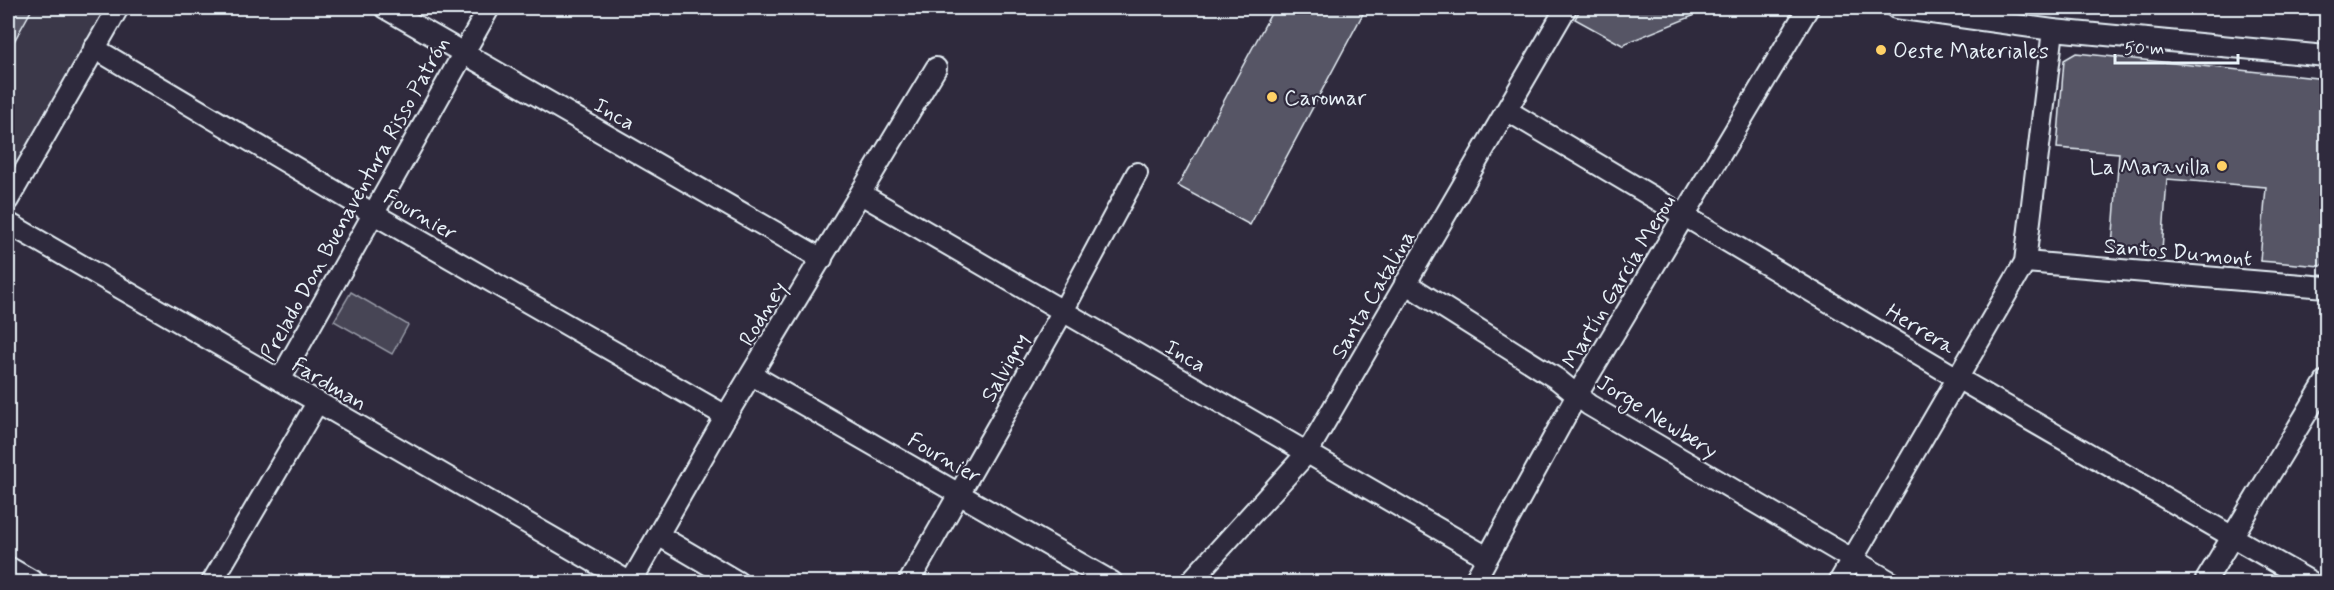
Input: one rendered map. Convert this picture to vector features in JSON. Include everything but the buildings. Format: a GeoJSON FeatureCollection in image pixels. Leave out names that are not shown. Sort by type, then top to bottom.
{"type":"FeatureCollection","features":[{"type":"Feature","properties":{"kind":"street"},"geometry":{"type":"LineString","coordinates":[[8,200],[118,8]]}},
{"type":"Feature","properties":{"kind":"street","name":"Inca"},"geometry":{"type":"LineString","coordinates":[[385,8],[822,259]]}},
{"type":"Feature","properties":{"kind":"street","name":"Prelado Don Buenaventura Risso Patrón"},"geometry":{"type":"LineString","coordinates":[[280,380],[489,8]]}},
{"type":"Feature","properties":{"kind":"street","name":"Santa Catalina"},"geometry":{"type":"LineString","coordinates":[[1190,582],[1307,453],[1566,8]]}},
{"type":"Feature","properties":{"kind":"street","name":"Martín García Merou"},"geometry":{"type":"LineString","coordinates":[[1476,582],[1487,557],[1577,395],[1808,8]]}},
{"type":"Feature","properties":{"kind":"street"},"geometry":{"type":"LineString","coordinates":[[1896,8],[2053,30],[2326,56]]}},
{"type":"Feature","properties":{"kind":"street"},"geometry":{"type":"LineString","coordinates":[[1839,582],[2025,262],[2053,30]]}},
{"type":"Feature","properties":{"kind":"street","name":"Fournier"},"geometry":{"type":"LineString","coordinates":[[94,48],[372,213],[726,416]]}},
{"type":"Feature","properties":{"kind":"street","name":"Rodney"},"geometry":{"type":"LineString","coordinates":[[630,582],[726,416],[936,68]]}},
{"type":"Feature","properties":{"kind":"street","name":"Herrera"},"geometry":{"type":"LineString","coordinates":[[1508,111],[1959,379],[2311,582]]}},
{"type":"Feature","properties":{"kind":"street","name":"Salvigny"},"geometry":{"type":"LineString","coordinates":[[909,582],[1063,311],[1137,173]]}},
{"type":"Feature","properties":{"kind":"street","name":"Inca"},"geometry":{"type":"LineString","coordinates":[[861,194],[1487,557]]}},
{"type":"Feature","properties":{"kind":"street","name":"Fardman"},"geometry":{"type":"LineString","coordinates":[[8,223],[316,403],[630,582]]}},
{"type":"Feature","properties":{"kind":"street","name":"Santos Dumont"},"geometry":{"type":"LineString","coordinates":[[2025,262],[2326,287]]}},
{"type":"Feature","properties":{"kind":"street","name":"Jorge Newbery"},"geometry":{"type":"LineString","coordinates":[[1405,283],[1557,379],[1589,405],[1891,582]]}},
{"type":"Feature","properties":{"kind":"street","name":"Fournier"},"geometry":{"type":"LineString","coordinates":[[752,375],[1112,582]]}},
{"type":"Feature","properties":{"kind":"street"},"geometry":{"type":"LineString","coordinates":[[2205,582],[2326,381]]}},
{"type":"Feature","properties":{"kind":"street"},"geometry":{"type":"LineString","coordinates":[[212,582],[316,403]]}},
{"type":"Feature","properties":{"kind":"street"},"geometry":{"type":"LineString","coordinates":[[658,535],[738,582]]}},
{"type":"Feature","properties":{"kind":"street"},"geometry":{"type":"LineString","coordinates":[[8,567],[34,582]]}},
{"type":"Feature","properties":{"kind":"shaded area"},"geometry":{"type":"Polygon","coordinates":[[[8,8],[117,8],[8,200],[8,8]]]}},
{"type":"Feature","properties":{"kind":"shaded area"},"geometry":{"type":"Polygon","coordinates":[[[351,292],[408,325],[392,354],[334,321],[351,292]]]}},
{"type":"Feature","properties":{"kind":"place","name":"Oeste Materiales"},"geometry":{"type":"Point","coordinates":[1881,50]}},
{"type":"Feature","properties":{"kind":"place","name":"Caromar"},"geometry":{"type":"Point","coordinates":[1272,97]}},
{"type":"Feature","properties":{"kind":"place","name":"La Maravilla"},"geometry":{"type":"Point","coordinates":[2222,166]}}]}
